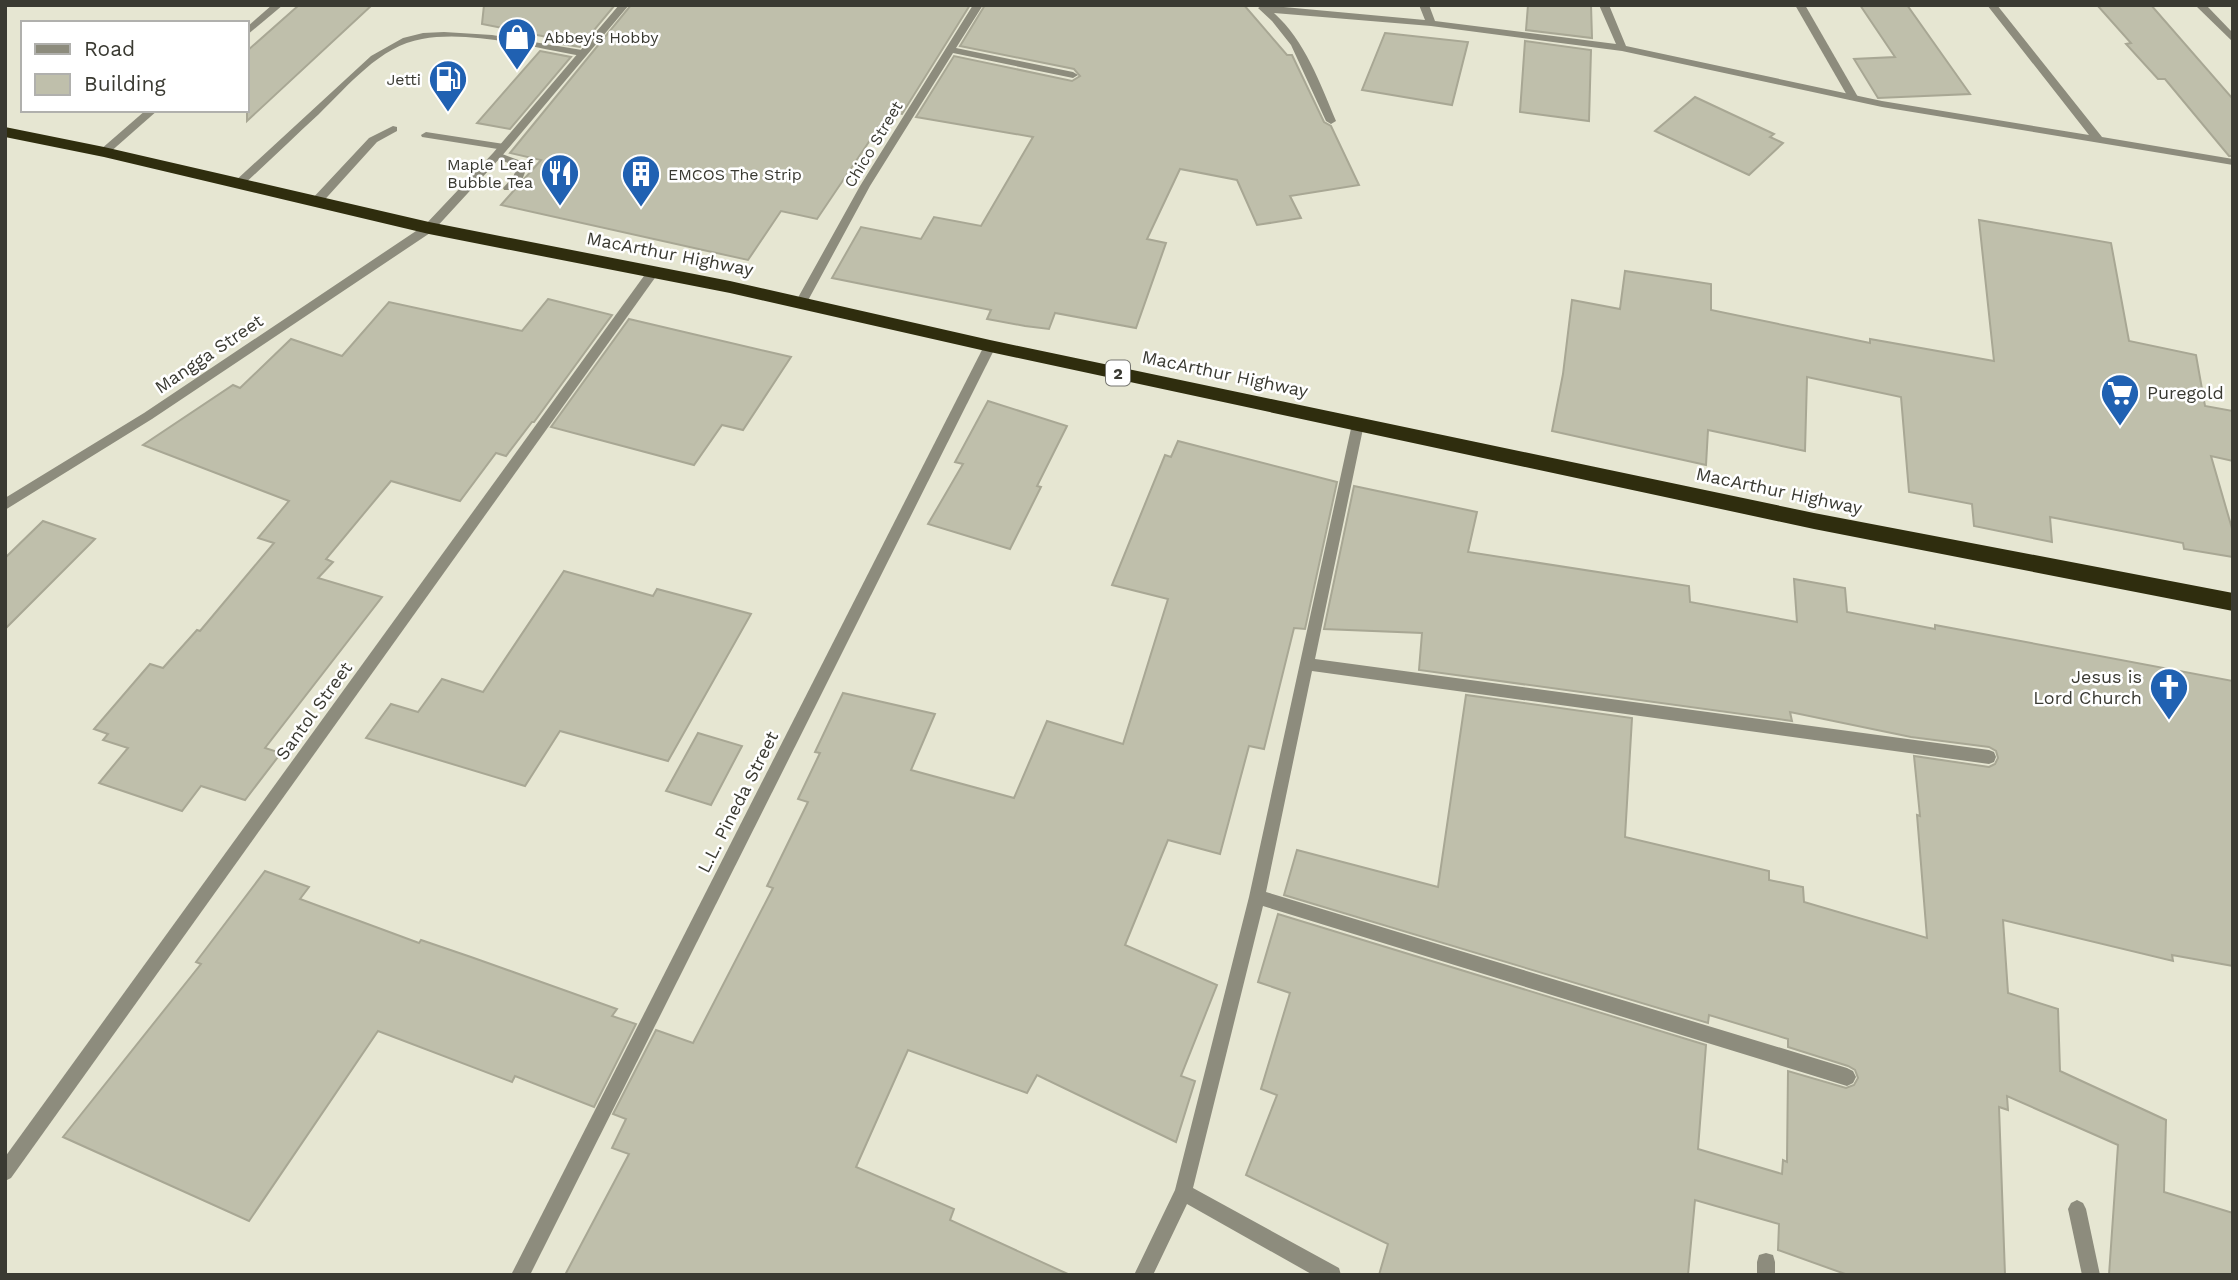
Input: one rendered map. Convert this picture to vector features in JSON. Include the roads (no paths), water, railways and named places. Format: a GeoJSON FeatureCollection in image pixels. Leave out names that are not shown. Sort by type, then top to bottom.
{"type":"FeatureCollection","features":[{"type":"Feature","properties":{"kind":"highway","name":"MacArthur Highway"},"geometry":{"type":"LineString","coordinates":[[5,132],[104,152],[429,228],[801,303],[990,346],[1814,521],[2233,602]]}},
{"type":"Feature","properties":{"kind":"street"},"geometry":{"type":"LineString","coordinates":[[248,31],[278,5]]}},
{"type":"Feature","properties":{"kind":"street","name":"Mangga Street"},"geometry":{"type":"LineString","coordinates":[[5,505],[148,416],[429,228],[500,151],[624,5]]}},
{"type":"Feature","properties":{"kind":"street","name":"Chico Street"},"geometry":{"type":"LineString","coordinates":[[801,303],[866,186],[978,5]]}},
{"type":"Feature","properties":{"kind":"street"},"geometry":{"type":"LineString","coordinates":[[1424,5],[1431,23]]}},
{"type":"Feature","properties":{"kind":"street"},"geometry":{"type":"LineString","coordinates":[[1604,5],[1622,48]]}},
{"type":"Feature","properties":{"kind":"street"},"geometry":{"type":"LineString","coordinates":[[1800,5],[1853,97]]}},
{"type":"Feature","properties":{"kind":"street"},"geometry":{"type":"LineString","coordinates":[[1992,5],[2098,139]]}},
{"type":"Feature","properties":{"kind":"street"},"geometry":{"type":"LineString","coordinates":[[2200,5],[2233,39]]}},
{"type":"Feature","properties":{"kind":"street"},"geometry":{"type":"LineString","coordinates":[[1263,7],[1431,23],[1622,48],[1882,104],[2233,162]]}},
{"type":"Feature","properties":{"kind":"street"},"geometry":{"type":"LineString","coordinates":[[1263,7],[1293,41],[1331,121]]}},
{"type":"Feature","properties":{"kind":"street"},"geometry":{"type":"LineString","coordinates":[[237,185],[365,65],[408,38],[448,34],[582,53]]}},
{"type":"Feature","properties":{"kind":"street"},"geometry":{"type":"LineString","coordinates":[[950,50],[1073,75]]}},
{"type":"Feature","properties":{"kind":"street"},"geometry":{"type":"LineString","coordinates":[[104,152],[151,112]]}},
{"type":"Feature","properties":{"kind":"street"},"geometry":{"type":"LineString","coordinates":[[315,202],[373,140],[393,129]]}},
{"type":"Feature","properties":{"kind":"street"},"geometry":{"type":"LineString","coordinates":[[426,135],[500,151],[522,170],[519,178],[508,188]]}},
{"type":"Feature","properties":{"kind":"street","name":"Santol Street"},"geometry":{"type":"LineString","coordinates":[[5,1172],[653,272]]}},
{"type":"Feature","properties":{"kind":"street","name":"L.L. Pineda Street"},"geometry":{"type":"LineString","coordinates":[[520,1275],[990,346]]}},
{"type":"Feature","properties":{"kind":"street"},"geometry":{"type":"LineString","coordinates":[[1143,1275],[1184,1192],[1257,897],[1358,424]]}},
{"type":"Feature","properties":{"kind":"street"},"geometry":{"type":"LineString","coordinates":[[1308,664],[1989,757]]}},
{"type":"Feature","properties":{"kind":"street"},"geometry":{"type":"LineString","coordinates":[[1257,897],[1847,1077]]}},
{"type":"Feature","properties":{"kind":"street"},"geometry":{"type":"LineString","coordinates":[[1184,1192],[1332,1275]]}},
{"type":"Feature","properties":{"kind":"street"},"geometry":{"type":"LineString","coordinates":[[2077,1209],[2091,1275]]}},
{"type":"Feature","properties":{"kind":"place","name":"Abbey's Hobby"},"geometry":{"type":"Point","coordinates":[517,71]}},
{"type":"Feature","properties":{"kind":"place","name":"Jetti"},"geometry":{"type":"Point","coordinates":[448,113]}},
{"type":"Feature","properties":{"kind":"place","name":"Maple Leaf Bubble Tea"},"geometry":{"type":"Point","coordinates":[560,207]}},
{"type":"Feature","properties":{"kind":"place","name":"EMCOS The Strip"},"geometry":{"type":"Point","coordinates":[641,208]}},
{"type":"Feature","properties":{"kind":"place","name":"Puregold"},"geometry":{"type":"Point","coordinates":[2120,427]}},
{"type":"Feature","properties":{"kind":"place","name":"Jesus is Lord Church"},"geometry":{"type":"Point","coordinates":[2169,721]}}]}
